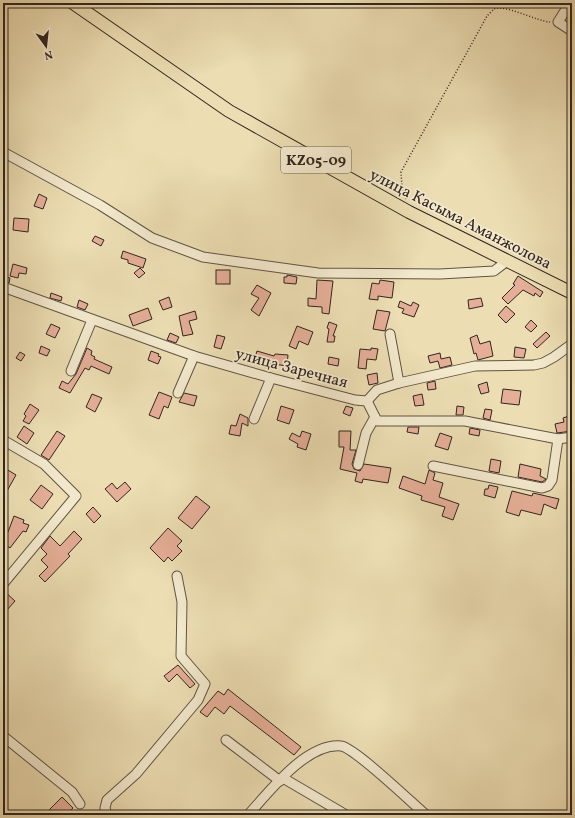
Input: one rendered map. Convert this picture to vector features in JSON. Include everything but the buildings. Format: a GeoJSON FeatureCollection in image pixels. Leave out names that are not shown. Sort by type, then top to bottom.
{"type":"FeatureCollection","features":[{"type":"Feature","properties":{"kind":"main road","name":"улица Касыма Аманжолова"},"geometry":{"type":"LineString","coordinates":[[73,3],[229,111],[409,212],[572,293]]}},
{"type":"Feature","properties":{"kind":"street"},"geometry":{"type":"LineString","coordinates":[[570,3],[558,22],[572,31]]}},
{"type":"Feature","properties":{"kind":"street"},"geometry":{"type":"LineString","coordinates":[[3,152],[100,204],[152,238],[203,257],[318,273],[440,274],[494,271],[507,261]]}},
{"type":"Feature","properties":{"kind":"street","name":"улица Заречная"},"geometry":{"type":"LineString","coordinates":[[3,287],[194,356],[355,400],[367,400],[377,390],[400,383],[475,366],[534,365],[543,363],[572,344]]}},
{"type":"Feature","properties":{"kind":"street"},"geometry":{"type":"LineString","coordinates":[[71,371],[92,320]]}},
{"type":"Feature","properties":{"kind":"street"},"geometry":{"type":"LineString","coordinates":[[390,334],[400,383]]}},
{"type":"Feature","properties":{"kind":"street"},"geometry":{"type":"LineString","coordinates":[[178,393],[194,356]]}},
{"type":"Feature","properties":{"kind":"street"},"geometry":{"type":"LineString","coordinates":[[254,419],[271,378]]}},
{"type":"Feature","properties":{"kind":"street"},"geometry":{"type":"LineString","coordinates":[[367,400],[377,421],[465,421],[558,439],[572,437]]}},
{"type":"Feature","properties":{"kind":"street"},"geometry":{"type":"LineString","coordinates":[[358,465],[366,433],[375,417]]}},
{"type":"Feature","properties":{"kind":"street"},"geometry":{"type":"LineString","coordinates":[[433,466],[542,488],[548,486],[552,480],[558,439]]}},
{"type":"Feature","properties":{"kind":"street"},"geometry":{"type":"LineString","coordinates":[[3,440],[44,464],[76,496],[3,584]]}},
{"type":"Feature","properties":{"kind":"street"},"geometry":{"type":"LineString","coordinates":[[107,815],[105,808],[107,800],[142,768],[198,700],[205,684],[181,656],[182,602],[177,576]]}},
{"type":"Feature","properties":{"kind":"street"},"geometry":{"type":"LineString","coordinates":[[3,736],[72,792],[80,804]]}},
{"type":"Feature","properties":{"kind":"street"},"geometry":{"type":"LineString","coordinates":[[226,740],[281,780],[346,815]]}},
{"type":"Feature","properties":{"kind":"street"},"geometry":{"type":"LineString","coordinates":[[248,815],[281,780],[311,753],[324,748],[342,746],[358,754],[426,815]]}},
{"type":"Feature","properties":{"kind":"path"},"geometry":{"type":"LineString","coordinates":[[409,212],[402,187],[401,172],[487,16],[494,9],[504,8],[540,21],[558,22]]}}]}
